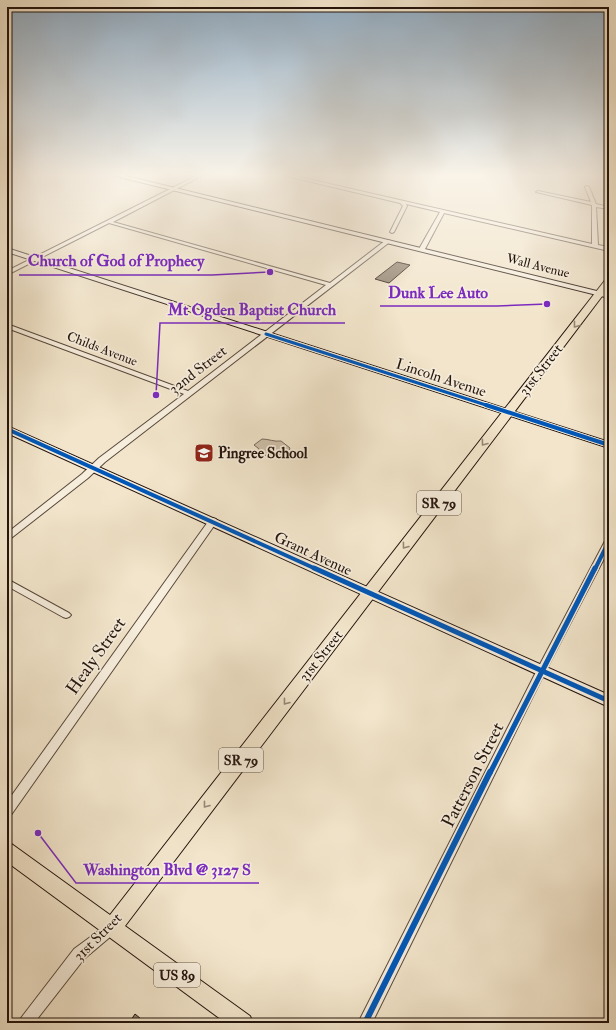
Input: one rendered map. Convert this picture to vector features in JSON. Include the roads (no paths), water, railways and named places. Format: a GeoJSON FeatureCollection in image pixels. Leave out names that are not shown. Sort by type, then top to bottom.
{"type":"FeatureCollection","features":[{"type":"Feature","properties":{"kind":"main road","name":"31st Street"},"geometry":{"type":"LineString","coordinates":[[112,928],[508,412],[604,295],[609,281]]}},
{"type":"Feature","properties":{"kind":"main road","name":"US 89"},"geometry":{"type":"LineString","coordinates":[[7,851],[243,1023]]}},
{"type":"Feature","properties":{"kind":"street"},"geometry":{"type":"LineString","coordinates":[[7,273],[109,222]]}},
{"type":"Feature","properties":{"kind":"street"},"geometry":{"type":"LineString","coordinates":[[109,222],[331,284]]}},
{"type":"Feature","properties":{"kind":"street","name":"Wall Avenue"},"geometry":{"type":"LineString","coordinates":[[309,222],[604,295]]}},
{"type":"Feature","properties":{"kind":"street"},"geometry":{"type":"LineString","coordinates":[[392,232],[397,222]]}},
{"type":"Feature","properties":{"kind":"street"},"geometry":{"type":"LineString","coordinates":[[422,249],[437,222]]}},
{"type":"Feature","properties":{"kind":"street"},"geometry":{"type":"LineString","coordinates":[[491,222],[609,249]]}},
{"type":"Feature","properties":{"kind":"street"},"geometry":{"type":"LineString","coordinates":[[594,222],[595,246]]}},
{"type":"Feature","properties":{"kind":"street","name":"32nd Street"},"geometry":{"type":"LineString","coordinates":[[7,537],[266,334],[388,241]]}},
{"type":"Feature","properties":{"kind":"street","name":"Lincoln Avenue"},"geometry":{"type":"LineString","coordinates":[[7,250],[609,445]]}},
{"type":"Feature","properties":{"kind":"street","name":"Childs Avenue"},"geometry":{"type":"LineString","coordinates":[[7,326],[189,394]]}},
{"type":"Feature","properties":{"kind":"street","name":"Grant Avenue"},"geometry":{"type":"LineString","coordinates":[[7,429],[213,521],[541,671],[609,700]]}},
{"type":"Feature","properties":{"kind":"street","name":"Healy Street"},"geometry":{"type":"LineString","coordinates":[[7,811],[213,521]]}},
{"type":"Feature","properties":{"kind":"street","name":"Patterson Street"},"geometry":{"type":"LineString","coordinates":[[365,1023],[541,671],[609,541]]}},
{"type":"Feature","properties":{"kind":"street"},"geometry":{"type":"LineString","coordinates":[[7,582],[66,615]]}},
{"type":"Feature","properties":{"kind":"street","name":"31st Street"},"geometry":{"type":"LineString","coordinates":[[26,1023],[79,954],[112,928]]}},
{"type":"Feature","properties":{"kind":"place","name":"Church of God of Prophecy"},"geometry":{"type":"Point","coordinates":[270,272]}},
{"type":"Feature","properties":{"kind":"place","name":"Dunk Lee Auto"},"geometry":{"type":"Point","coordinates":[547,304]}},
{"type":"Feature","properties":{"kind":"place","name":"Mt Ogden Baptist Church"},"geometry":{"type":"Point","coordinates":[156,395]}},
{"type":"Feature","properties":{"kind":"place","name":"Pingree School"},"geometry":{"type":"Point","coordinates":[204,453]}},
{"type":"Feature","properties":{"kind":"place","name":"Washington Blvd @ 3127 S"},"geometry":{"type":"Point","coordinates":[38,833]}}]}
